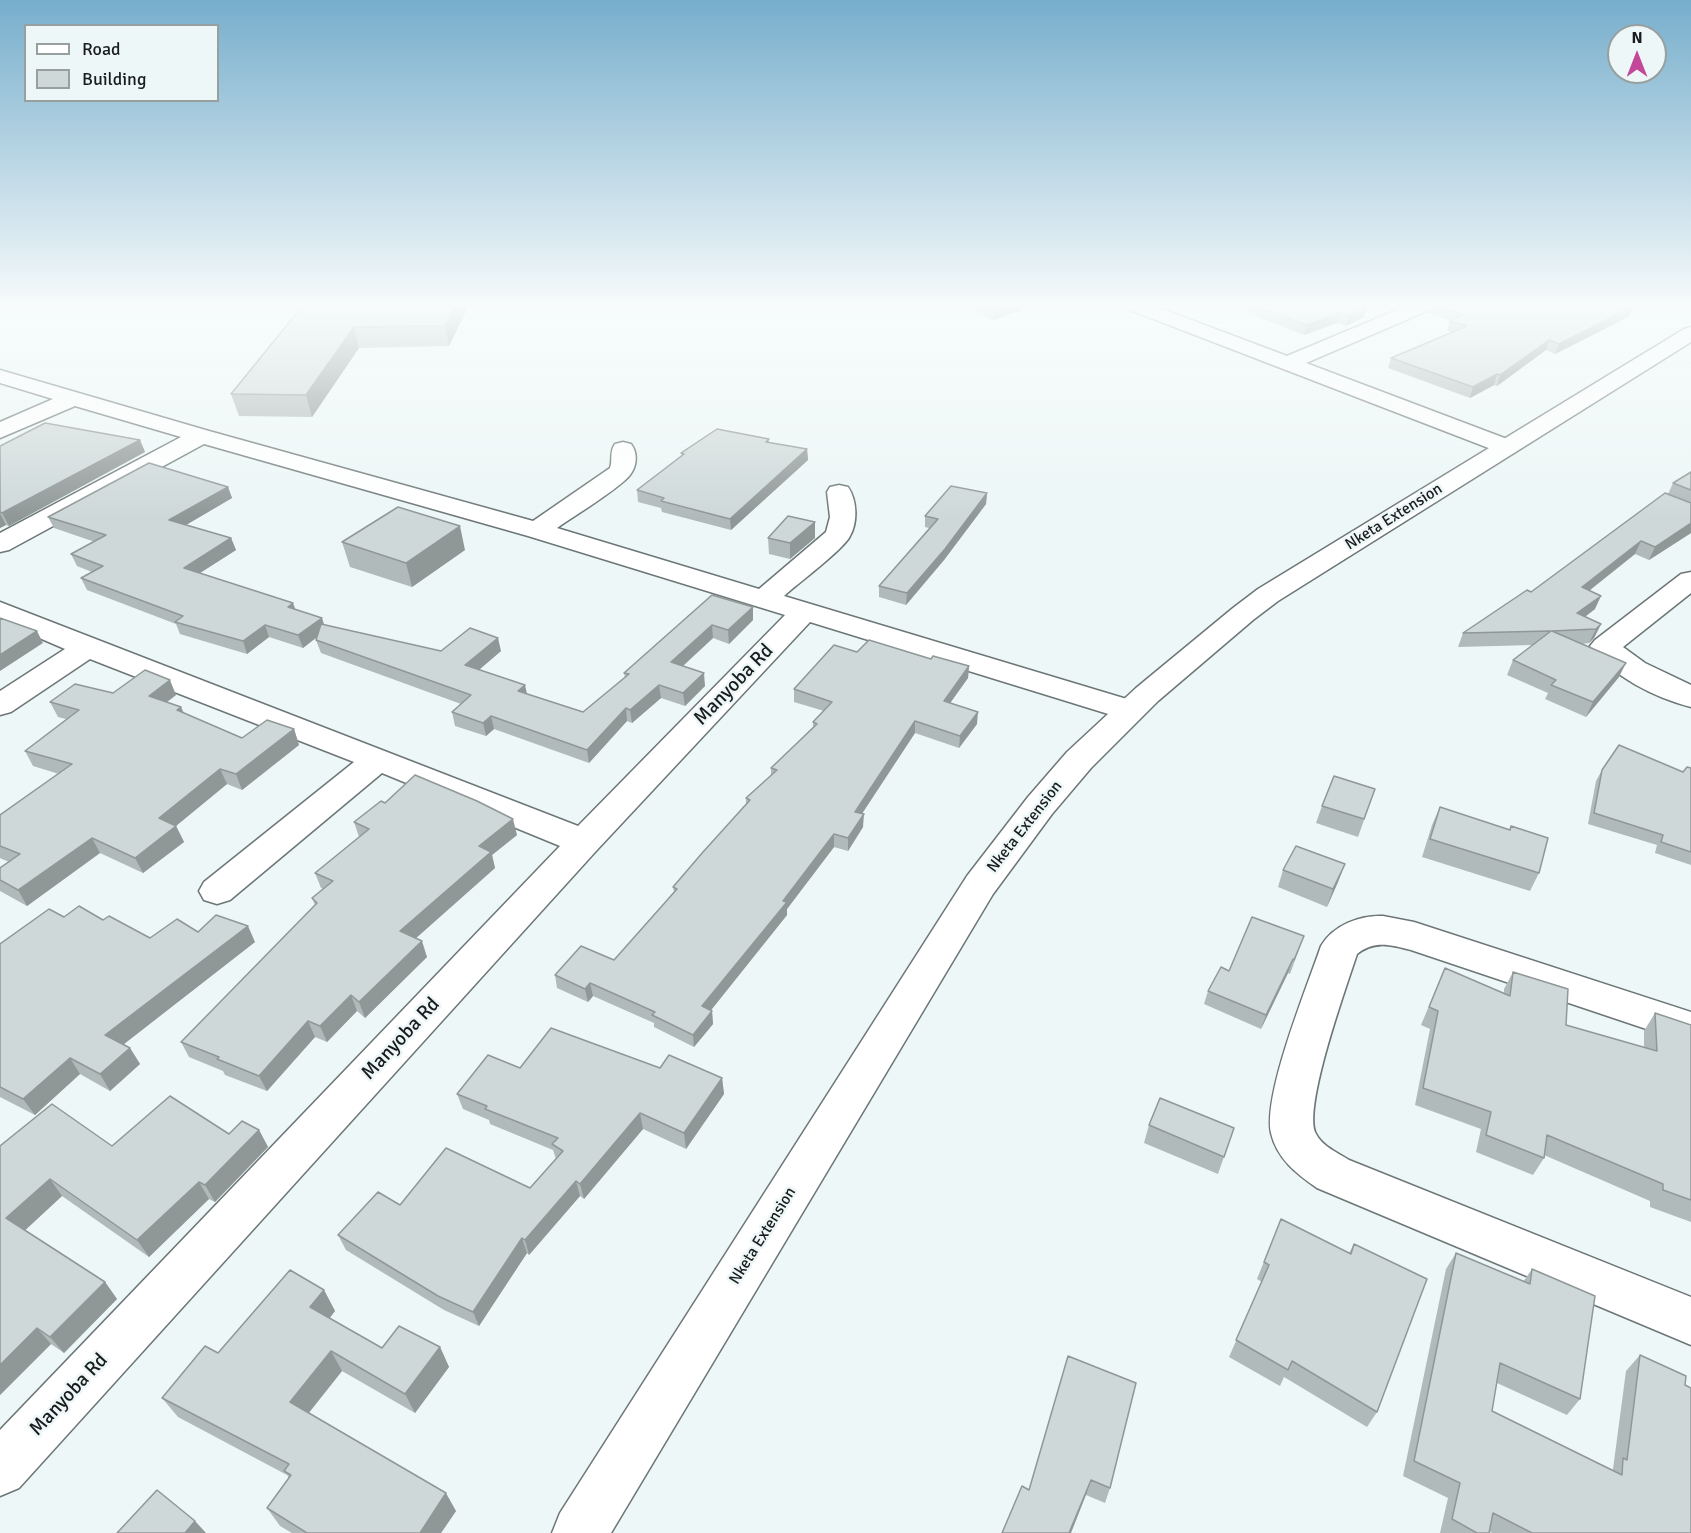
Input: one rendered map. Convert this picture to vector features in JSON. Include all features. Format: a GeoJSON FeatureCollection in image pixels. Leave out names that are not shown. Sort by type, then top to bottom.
{"type":"FeatureCollection","features":[{"type":"Feature","properties":{"kind":"street"},"geometry":{"type":"LineString","coordinates":[[0,376],[201,436],[537,530],[1129,710]]}},
{"type":"Feature","properties":{"kind":"street"},"geometry":{"type":"LineString","coordinates":[[1321,376],[1507,447]]}},
{"type":"Feature","properties":{"kind":"street","name":"Nketa Extension"},"geometry":{"type":"LineString","coordinates":[[580,1533],[980,885],[1033,815],[1078,762],[1129,710],[1204,644],[1268,596],[1622,376]]}},
{"type":"Feature","properties":{"kind":"street"},"geometry":{"type":"LineString","coordinates":[[0,431],[74,398]]}},
{"type":"Feature","properties":{"kind":"street"},"geometry":{"type":"LineString","coordinates":[[0,544],[201,436]]}},
{"type":"Feature","properties":{"kind":"street"},"geometry":{"type":"LineString","coordinates":[[537,530],[620,472],[624,463],[623,449]]}},
{"type":"Feature","properties":{"kind":"street"},"geometry":{"type":"LineString","coordinates":[[765,598],[838,535],[843,517],[839,492]]}},
{"type":"Feature","properties":{"kind":"street"},"geometry":{"type":"LineString","coordinates":[[1691,580],[1605,646],[1614,657],[1637,672],[1691,697]]}},
{"type":"Feature","properties":{"kind":"street"},"geometry":{"type":"LineString","coordinates":[[0,611],[87,648],[378,759],[584,842]]}},
{"type":"Feature","properties":{"kind":"street","name":"Manyoba Rd"},"geometry":{"type":"LineString","coordinates":[[0,1469],[584,842],[804,612]]}},
{"type":"Feature","properties":{"kind":"street"},"geometry":{"type":"LineString","coordinates":[[0,705],[87,648]]}},
{"type":"Feature","properties":{"kind":"street"},"geometry":{"type":"LineString","coordinates":[[217,891],[378,759]]}},
{"type":"Feature","properties":{"kind":"street"},"geometry":{"type":"LineString","coordinates":[[1691,1028],[1414,936],[1381,929],[1355,933],[1340,946],[1293,1101],[1293,1131],[1304,1155],[1333,1174],[1691,1321]]}},
{"type":"Feature","properties":{"kind":"building"},"geometry":{"type":"Polygon","coordinates":[[[246,376],[320,376],[306,395],[231,394],[246,376]]]}},
{"type":"Feature","properties":{"kind":"building"},"geometry":{"type":"Polygon","coordinates":[[[1441,376],[1494,376],[1473,387],[1441,376]]]}},
{"type":"Feature","properties":{"kind":"building"},"geometry":{"type":"Polygon","coordinates":[[[45,423],[140,440],[2,513],[0,512],[0,446],[45,423]]]}},
{"type":"Feature","properties":{"kind":"building"},"geometry":{"type":"Polygon","coordinates":[[[717,429],[769,439],[766,442],[807,449],[730,519],[661,501],[664,498],[637,490],[684,454],[681,453],[717,429]]]}},
{"type":"Feature","properties":{"kind":"building"},"geometry":{"type":"Polygon","coordinates":[[[149,463],[228,487],[169,520],[231,538],[184,568],[293,603],[288,607],[322,618],[298,635],[265,625],[243,641],[175,622],[183,616],[81,578],[103,566],[71,554],[106,535],[48,517],[149,463]]]}},
{"type":"Feature","properties":{"kind":"building"},"geometry":{"type":"Polygon","coordinates":[[[1691,472],[1691,490],[1673,483],[1691,472]]]}},
{"type":"Feature","properties":{"kind":"building"},"geometry":{"type":"Polygon","coordinates":[[[951,486],[987,493],[945,549],[907,593],[879,586],[938,519],[925,516],[951,486]]]}},
{"type":"Feature","properties":{"kind":"building"},"geometry":{"type":"Polygon","coordinates":[[[1665,493],[1691,503],[1691,523],[1655,547],[1641,541],[1582,587],[1601,596],[1577,613],[1601,624],[1596,629],[1552,631],[1626,663],[1593,702],[1551,685],[1556,680],[1513,660],[1551,631],[1463,633],[1527,590],[1531,592],[1665,493]]]}},
{"type":"Feature","properties":{"kind":"building"},"geometry":{"type":"Polygon","coordinates":[[[398,507],[460,526],[406,563],[342,542],[398,507]]]}},
{"type":"Feature","properties":{"kind":"building"},"geometry":{"type":"Polygon","coordinates":[[[788,516],[815,522],[790,543],[768,538],[788,516]]]}},
{"type":"Feature","properties":{"kind":"building"},"geometry":{"type":"Polygon","coordinates":[[[712,595],[753,607],[728,630],[712,625],[671,662],[704,673],[683,693],[659,685],[630,710],[626,708],[587,750],[491,716],[483,723],[452,712],[471,695],[316,640],[321,624],[441,651],[470,628],[498,638],[465,665],[525,685],[518,691],[583,712],[629,674],[624,673],[712,595]]]}},
{"type":"Feature","properties":{"kind":"building"},"geometry":{"type":"Polygon","coordinates":[[[0,618],[37,631],[0,655],[0,618]]]}},
{"type":"Feature","properties":{"kind":"building"},"geometry":{"type":"Polygon","coordinates":[[[869,640],[931,659],[933,656],[969,666],[944,701],[978,712],[960,736],[915,721],[855,812],[864,814],[848,838],[834,834],[783,901],[787,902],[702,1006],[712,1011],[693,1035],[652,1015],[655,1012],[590,983],[585,989],[555,975],[581,946],[614,960],[677,889],[673,887],[750,800],[746,798],[777,770],[771,768],[817,724],[813,722],[832,702],[794,689],[834,645],[857,652],[869,640]]]}},
{"type":"Feature","properties":{"kind":"building"},"geometry":{"type":"Polygon","coordinates":[[[145,670],[170,680],[149,696],[181,707],[177,710],[242,738],[267,720],[294,729],[236,774],[220,769],[159,818],[176,826],[135,858],[92,838],[18,890],[0,880],[0,868],[20,854],[0,846],[0,815],[72,764],[25,751],[79,710],[50,702],[75,684],[113,693],[145,670]]]}},
{"type":"Feature","properties":{"kind":"building"},"geometry":{"type":"Polygon","coordinates":[[[1619,745],[1683,772],[1687,767],[1691,768],[1691,852],[1661,842],[1663,835],[1594,813],[1602,770],[1619,745]]]}},
{"type":"Feature","properties":{"kind":"building"},"geometry":{"type":"Polygon","coordinates":[[[415,775],[513,819],[479,846],[491,852],[400,931],[422,941],[359,1002],[351,995],[320,1026],[308,1021],[259,1076],[181,1042],[317,903],[312,898],[333,881],[315,873],[369,829],[354,822],[381,801],[385,803],[415,775]]]}},
{"type":"Feature","properties":{"kind":"building"},"geometry":{"type":"Polygon","coordinates":[[[1334,776],[1375,789],[1364,819],[1322,806],[1334,776]]]}},
{"type":"Feature","properties":{"kind":"building"},"geometry":{"type":"Polygon","coordinates":[[[1440,807],[1510,830],[1511,826],[1548,838],[1539,873],[1430,839],[1440,807]]]}},
{"type":"Feature","properties":{"kind":"building"},"geometry":{"type":"Polygon","coordinates":[[[1296,846],[1345,864],[1333,889],[1283,870],[1296,846]]]}},
{"type":"Feature","properties":{"kind":"building"},"geometry":{"type":"Polygon","coordinates":[[[79,906],[103,920],[109,916],[150,938],[177,919],[198,932],[216,915],[248,926],[105,1035],[130,1048],[100,1074],[70,1058],[23,1099],[0,1087],[0,944],[49,909],[64,917],[79,906]]]}},
{"type":"Feature","properties":{"kind":"building"},"geometry":{"type":"Polygon","coordinates":[[[1252,917],[1304,936],[1266,1015],[1208,991],[1221,967],[1229,971],[1252,917]]]}},
{"type":"Feature","properties":{"kind":"building"},"geometry":{"type":"Polygon","coordinates":[[[1445,968],[1510,996],[1513,972],[1568,989],[1566,1025],[1657,1051],[1655,1013],[1691,1025],[1691,1200],[1663,1190],[1663,1184],[1547,1135],[1544,1158],[1486,1135],[1491,1112],[1423,1088],[1438,1011],[1429,1007],[1445,968]]]}},
{"type":"Feature","properties":{"kind":"building"},"geometry":{"type":"Polygon","coordinates":[[[551,1028],[660,1068],[669,1055],[722,1078],[684,1133],[640,1113],[580,1184],[576,1181],[525,1240],[522,1238],[473,1312],[438,1296],[338,1235],[378,1192],[400,1205],[446,1148],[530,1188],[563,1151],[552,1144],[558,1138],[485,1109],[487,1106],[457,1094],[488,1055],[520,1068],[551,1028]]]}},
{"type":"Feature","properties":{"kind":"building"},"geometry":{"type":"Polygon","coordinates":[[[170,1096],[229,1134],[242,1121],[259,1130],[205,1185],[199,1182],[137,1240],[50,1179],[6,1218],[105,1282],[50,1337],[37,1328],[0,1365],[0,1146],[52,1104],[112,1146],[170,1096]]]}},
{"type":"Feature","properties":{"kind":"building"},"geometry":{"type":"Polygon","coordinates":[[[1160,1098],[1234,1128],[1224,1157],[1149,1125],[1160,1098]]]}},
{"type":"Feature","properties":{"kind":"building"},"geometry":{"type":"Polygon","coordinates":[[[1281,1219],[1351,1254],[1354,1244],[1427,1279],[1377,1412],[1292,1361],[1288,1370],[1236,1340],[1269,1265],[1264,1262],[1281,1219]]]}},
{"type":"Feature","properties":{"kind":"building"},"geometry":{"type":"Polygon","coordinates":[[[1456,1253],[1530,1284],[1532,1269],[1595,1296],[1580,1399],[1500,1363],[1492,1411],[1622,1475],[1623,1458],[1627,1460],[1640,1355],[1686,1376],[1685,1385],[1691,1388],[1691,1533],[1532,1533],[1493,1513],[1489,1533],[1477,1533],[1452,1519],[1460,1483],[1414,1461],[1456,1253]]]}},
{"type":"Feature","properties":{"kind":"building"},"geometry":{"type":"Polygon","coordinates":[[[290,1270],[324,1290],[310,1307],[382,1348],[399,1326],[440,1347],[405,1394],[331,1351],[290,1402],[446,1493],[420,1533],[307,1533],[267,1508],[291,1475],[284,1471],[289,1464],[162,1398],[205,1346],[218,1353],[290,1270]]]}},
{"type":"Feature","properties":{"kind":"building"},"geometry":{"type":"Polygon","coordinates":[[[1068,1356],[1136,1383],[1110,1488],[1091,1480],[1069,1533],[1002,1533],[1022,1486],[1029,1490],[1068,1356]]]}},
{"type":"Feature","properties":{"kind":"building"},"geometry":{"type":"Polygon","coordinates":[[[157,1490],[195,1521],[185,1533],[117,1533],[157,1490]]]}}]}
